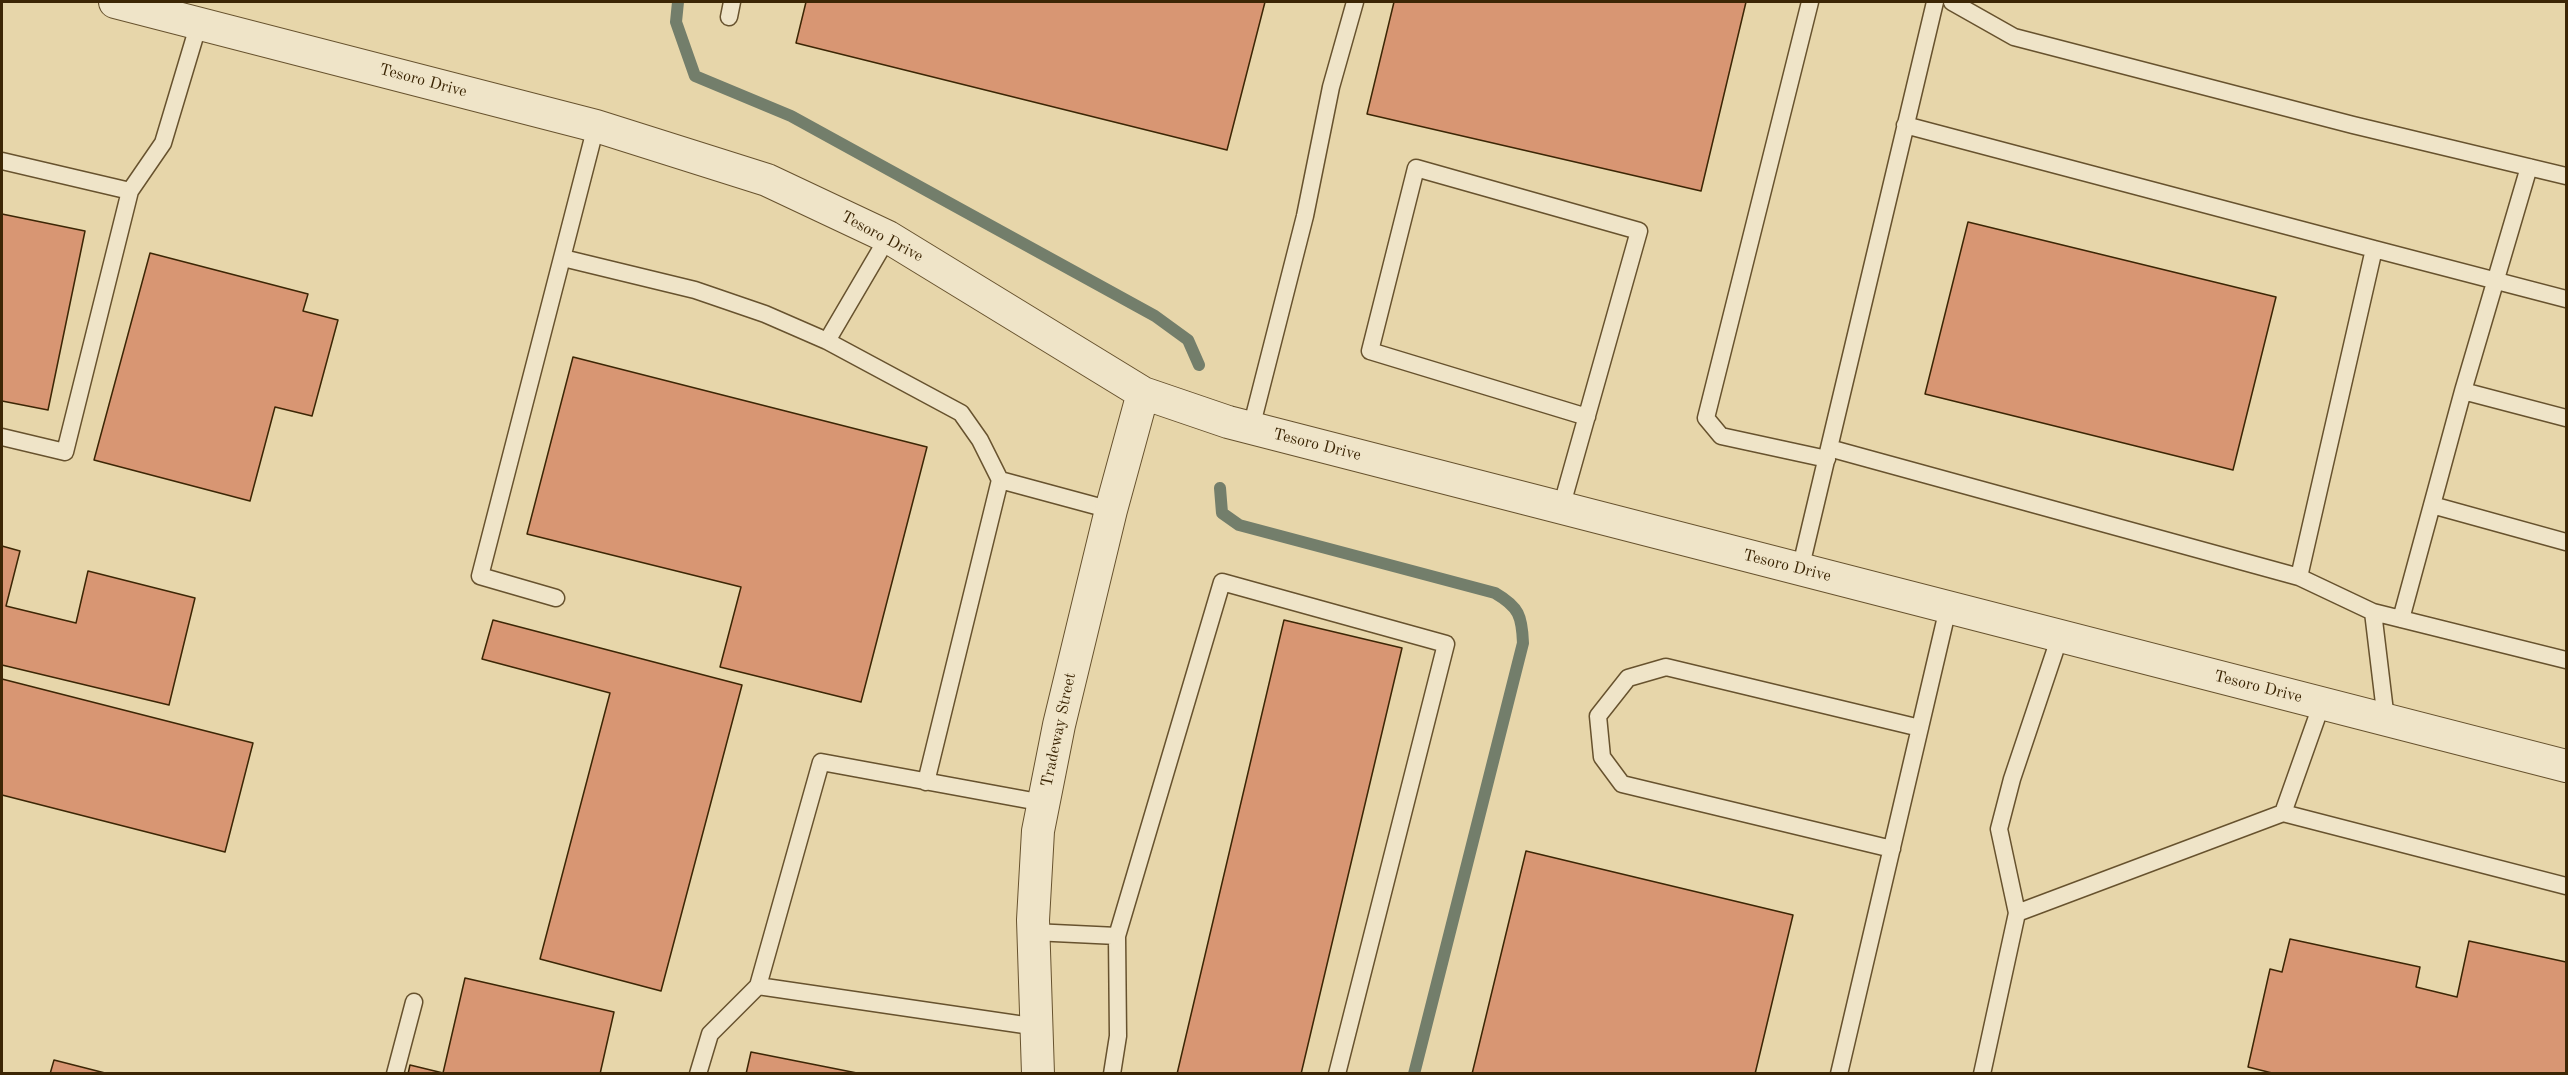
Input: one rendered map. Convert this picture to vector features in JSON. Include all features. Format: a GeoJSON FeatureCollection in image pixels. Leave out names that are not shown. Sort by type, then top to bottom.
{"type":"FeatureCollection","features":[{"type":"Feature","properties":{"kind":"street","name":"Tesoro Drive"},"geometry":{"type":"LineString","coordinates":[[115,2],[596,126],[767,180],[888,237],[1143,393],[1251,428],[2566,766]]}},
{"type":"Feature","properties":{"kind":"street","name":"Tradeway Street"},"geometry":{"type":"LineString","coordinates":[[1038,1074],[1033,932],[1038,831],[1059,725],[1111,510],[1143,393]]}},
{"type":"Feature","properties":{"kind":"lane"},"geometry":{"type":"LineString","coordinates":[[1251,428],[1305,216],[1331,87],[1355,2]]}},
{"type":"Feature","properties":{"kind":"lane"},"geometry":{"type":"LineString","coordinates":[[1810,2],[1706,418],[1721,436],[1828,453],[2299,577],[2373,612],[2566,660]]}},
{"type":"Feature","properties":{"kind":"lane"},"geometry":{"type":"LineString","coordinates":[[1800,570],[1935,2]]}},
{"type":"Feature","properties":{"kind":"lane"},"geometry":{"type":"LineString","coordinates":[[1952,2],[2014,37],[2342,122],[2566,176]]}},
{"type":"Feature","properties":{"kind":"lane"},"geometry":{"type":"LineString","coordinates":[[2,437],[65,452],[130,191],[163,143],[199,23]]}},
{"type":"Feature","properties":{"kind":"lane"},"geometry":{"type":"LineString","coordinates":[[1905,125],[2566,299]]}},
{"type":"Feature","properties":{"kind":"lane"},"geometry":{"type":"LineString","coordinates":[[555,598],[480,576],[596,126]]}},
{"type":"Feature","properties":{"kind":"lane"},"geometry":{"type":"LineString","coordinates":[[2,161],[130,191]]}},
{"type":"Feature","properties":{"kind":"lane"},"geometry":{"type":"LineString","coordinates":[[2401,619],[2463,391],[2529,167]]}},
{"type":"Feature","properties":{"kind":"lane"},"geometry":{"type":"LineString","coordinates":[[1561,508],[1587,417],[1639,231],[1416,168],[1370,351],[1587,417]]}},
{"type":"Feature","properties":{"kind":"lane"},"geometry":{"type":"LineString","coordinates":[[827,341],[888,237]]}},
{"type":"Feature","properties":{"kind":"lane"},"geometry":{"type":"LineString","coordinates":[[2299,577],[2374,249]]}},
{"type":"Feature","properties":{"kind":"lane"},"geometry":{"type":"LineString","coordinates":[[563,258],[695,290],[765,314],[827,341],[961,413],[980,440],[1000,480],[926,782]]}},
{"type":"Feature","properties":{"kind":"lane"},"geometry":{"type":"LineString","coordinates":[[2463,391],[2566,418]]}},
{"type":"Feature","properties":{"kind":"lane"},"geometry":{"type":"LineString","coordinates":[[1000,480],[1111,510]]}},
{"type":"Feature","properties":{"kind":"lane"},"geometry":{"type":"LineString","coordinates":[[2432,506],[2566,542]]}},
{"type":"Feature","properties":{"kind":"lane"},"geometry":{"type":"LineString","coordinates":[[1112,1074],[1119,1036],[1117,936],[1222,582],[1446,644],[1337,1074]]}},
{"type":"Feature","properties":{"kind":"lane"},"geometry":{"type":"LineString","coordinates":[[1839,1074],[1948,608]]}},
{"type":"Feature","properties":{"kind":"lane"},"geometry":{"type":"LineString","coordinates":[[2373,612],[2386,720]]}},
{"type":"Feature","properties":{"kind":"lane"},"geometry":{"type":"LineString","coordinates":[[1982,1074],[2017,913],[1999,829],[2012,780],[2060,636]]}},
{"type":"Feature","properties":{"kind":"lane"},"geometry":{"type":"LineString","coordinates":[[1892,849],[1622,784],[1602,757],[1598,716],[1628,678],[1666,667],[1920,728]]}},
{"type":"Feature","properties":{"kind":"lane"},"geometry":{"type":"LineString","coordinates":[[2283,813],[2322,703]]}},
{"type":"Feature","properties":{"kind":"lane"},"geometry":{"type":"LineString","coordinates":[[698,1074],[710,1034],[758,986],[821,762],[1044,803]]}},
{"type":"Feature","properties":{"kind":"lane"},"geometry":{"type":"LineString","coordinates":[[2017,913],[2283,813],[2566,886]]}},
{"type":"Feature","properties":{"kind":"lane"},"geometry":{"type":"LineString","coordinates":[[1033,932],[1117,936]]}},
{"type":"Feature","properties":{"kind":"lane"},"geometry":{"type":"LineString","coordinates":[[758,986],[1038,1027]]}},
{"type":"Feature","properties":{"kind":"lane"},"geometry":{"type":"LineString","coordinates":[[395,1074],[414,1002]]}},
{"type":"Feature","properties":{"kind":"building"},"geometry":{"type":"Polygon","coordinates":[[[806,2],[1265,2],[1227,150],[796,43],[806,2]]]}},
{"type":"Feature","properties":{"kind":"building"},"geometry":{"type":"Polygon","coordinates":[[[1394,2],[1746,2],[1701,191],[1367,114],[1394,2]]]}},
{"type":"Feature","properties":{"kind":"building"},"geometry":{"type":"Polygon","coordinates":[[[2,214],[85,231],[48,410],[2,401],[2,214]]]}},
{"type":"Feature","properties":{"kind":"building"},"geometry":{"type":"Polygon","coordinates":[[[1968,222],[2276,297],[2233,470],[1925,394],[1968,222]]]}},
{"type":"Feature","properties":{"kind":"building"},"geometry":{"type":"Polygon","coordinates":[[[150,253],[308,294],[303,311],[338,320],[312,416],[275,407],[250,501],[94,460],[150,253]]]}},
{"type":"Feature","properties":{"kind":"building"},"geometry":{"type":"Polygon","coordinates":[[[573,357],[927,447],[861,702],[720,667],[741,587],[527,534],[573,357]]]}},
{"type":"Feature","properties":{"kind":"building"},"geometry":{"type":"Polygon","coordinates":[[[2,546],[20,551],[6,606],[76,623],[88,571],[195,598],[169,705],[2,665],[2,546]]]}},
{"type":"Feature","properties":{"kind":"building"},"geometry":{"type":"Polygon","coordinates":[[[493,620],[742,685],[661,991],[540,959],[610,693],[482,659],[493,620]]]}},
{"type":"Feature","properties":{"kind":"building"},"geometry":{"type":"Polygon","coordinates":[[[1284,620],[1402,648],[1301,1074],[1177,1074],[1284,620]]]}},
{"type":"Feature","properties":{"kind":"building"},"geometry":{"type":"Polygon","coordinates":[[[2,679],[253,743],[225,852],[2,795],[2,679]]]}},
{"type":"Feature","properties":{"kind":"building"},"geometry":{"type":"Polygon","coordinates":[[[1526,851],[1793,915],[1755,1074],[1472,1074],[1526,851]]]}},
{"type":"Feature","properties":{"kind":"building"},"geometry":{"type":"Polygon","coordinates":[[[2290,939],[2420,967],[2416,987],[2457,997],[2469,941],[2566,962],[2566,1074],[2276,1074],[2248,1067],[2270,969],[2282,972],[2290,939]]]}},
{"type":"Feature","properties":{"kind":"building"},"geometry":{"type":"Polygon","coordinates":[[[465,978],[614,1012],[600,1074],[408,1074],[410,1065],[443,1073],[465,978]]]}},
{"type":"Feature","properties":{"kind":"building"},"geometry":{"type":"Polygon","coordinates":[[[751,1052],[862,1074],[746,1074],[751,1052]]]}},
{"type":"Feature","properties":{"kind":"building"},"geometry":{"type":"Polygon","coordinates":[[[54,1060],[109,1074],[50,1074],[54,1060]]]}},
{"type":"Feature","properties":{"kind":"waterway"},"geometry":{"type":"LineString","coordinates":[[678,2],[676,22],[695,76],[791,116],[1155,316],[1188,340],[1199,365]]}},
{"type":"Feature","properties":{"kind":"waterway"},"geometry":{"type":"LineString","coordinates":[[1220,488],[1222,513],[1239,525],[1495,593],[1514,608],[1520,619],[1523,643],[1414,1074]]}}]}
